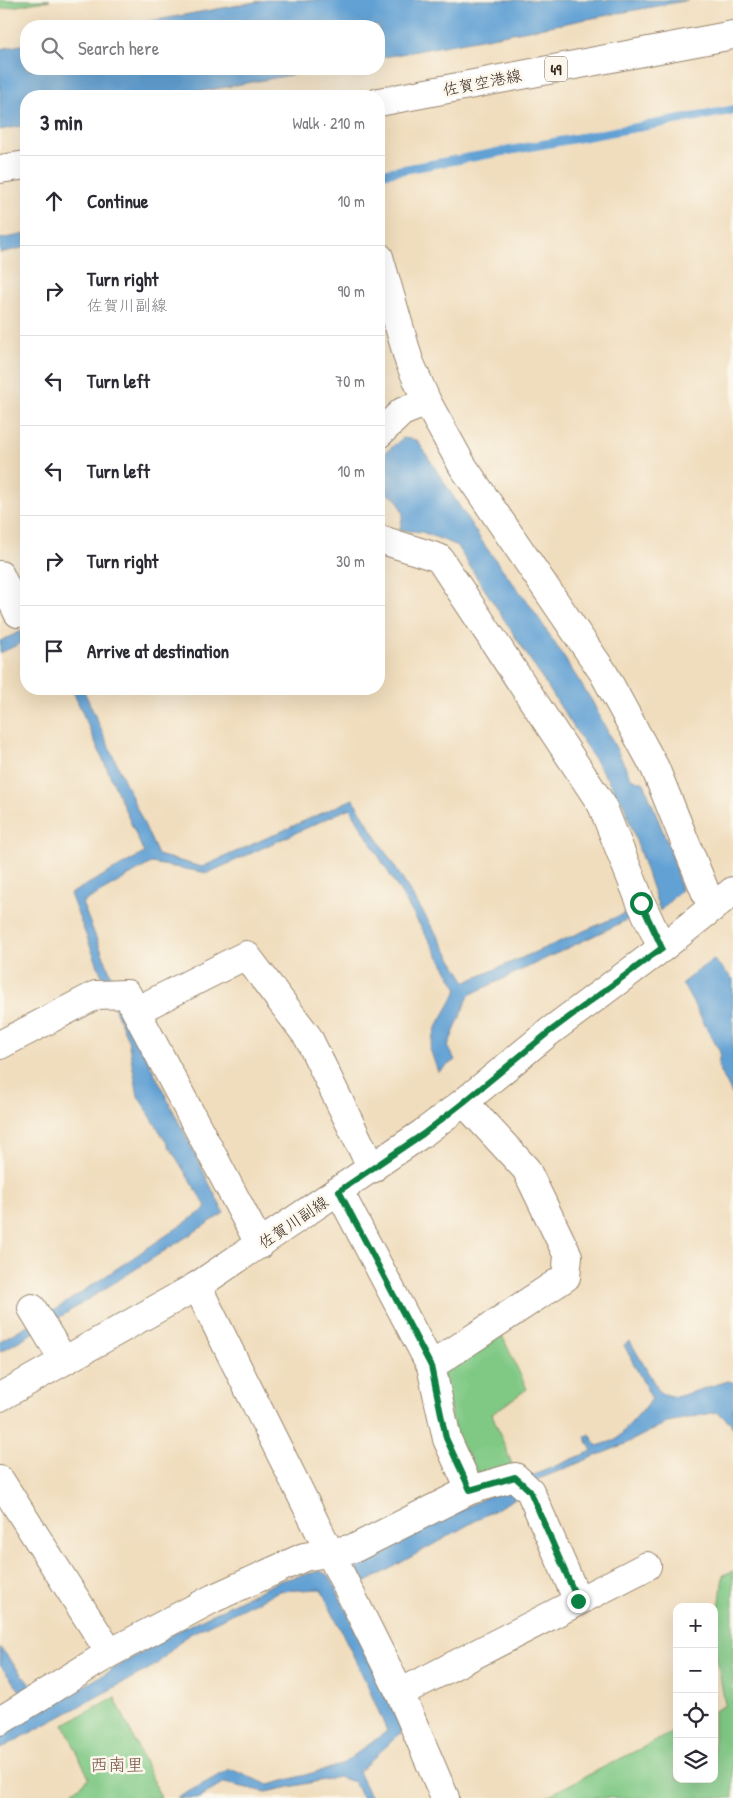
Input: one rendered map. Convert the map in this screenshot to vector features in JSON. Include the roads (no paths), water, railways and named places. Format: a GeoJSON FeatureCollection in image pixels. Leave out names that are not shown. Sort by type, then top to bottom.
{"type":"FeatureCollection","features":[{"type":"Feature","properties":{"kind":"street","name":"佐賀空港線"},"geometry":{"type":"LineString","coordinates":[[385,101],[733,35]]}},
{"type":"Feature","properties":{"kind":"street"},"geometry":{"type":"LineString","coordinates":[[0,169],[20,166]]}},
{"type":"Feature","properties":{"kind":"street"},"geometry":{"type":"LineString","coordinates":[[385,298],[426,402],[462,464],[603,672],[655,768],[712,908]]}},
{"type":"Feature","properties":{"kind":"street"},"geometry":{"type":"LineString","coordinates":[[385,428],[402,412],[426,402]]}},
{"type":"Feature","properties":{"kind":"street"},"geometry":{"type":"LineString","coordinates":[[385,540],[439,558],[602,805],[641,903],[662,948]]}},
{"type":"Feature","properties":{"kind":"street"},"geometry":{"type":"LineString","coordinates":[[0,575],[15,614]]}},
{"type":"Feature","properties":{"kind":"street","name":"佐賀川副線"},"geometry":{"type":"LineString","coordinates":[[0,1397],[197,1286],[423,1134],[549,1032],[662,948],[733,890]]}},
{"type":"Feature","properties":{"kind":"street"},"geometry":{"type":"LineString","coordinates":[[136,1011],[246,955],[308,1037],[372,1168]]}},
{"type":"Feature","properties":{"kind":"street"},"geometry":{"type":"LineString","coordinates":[[0,1045],[96,995],[127,994],[260,1245]]}},
{"type":"Feature","properties":{"kind":"street"},"geometry":{"type":"LineString","coordinates":[[431,1366],[566,1277],[568,1256],[526,1169],[464,1102]]}},
{"type":"Feature","properties":{"kind":"street"},"geometry":{"type":"LineString","coordinates":[[339,1191],[431,1366],[446,1438],[470,1490]]}},
{"type":"Feature","properties":{"kind":"street"},"geometry":{"type":"LineString","coordinates":[[197,1286],[400,1693],[445,1798]]}},
{"type":"Feature","properties":{"kind":"street"},"geometry":{"type":"LineString","coordinates":[[32,1308],[64,1361]]}},
{"type":"Feature","properties":{"kind":"street"},"geometry":{"type":"LineString","coordinates":[[0,1480],[110,1653]]}},
{"type":"Feature","properties":{"kind":"street"},"geometry":{"type":"LineString","coordinates":[[0,1721],[110,1653],[214,1598],[304,1557],[355,1548],[470,1490],[523,1484],[578,1601]]}},
{"type":"Feature","properties":{"kind":"street"},"geometry":{"type":"LineString","coordinates":[[400,1693],[647,1566]]}},
{"type":"Feature","properties":{"kind":"water"},"geometry":{"type":"Polygon","coordinates":[[[266,0],[689,0],[385,57],[385,20],[157,20],[266,0]]]}},
{"type":"Feature","properties":{"kind":"water"},"geometry":{"type":"Polygon","coordinates":[[[20,45],[20,75],[291,75],[209,90],[20,90],[20,126],[0,130],[0,49],[20,45]]]}},
{"type":"Feature","properties":{"kind":"water"},"geometry":{"type":"Polygon","coordinates":[[[20,235],[20,248],[0,253],[0,239],[20,235]]]}},
{"type":"Feature","properties":{"kind":"water"},"geometry":{"type":"Polygon","coordinates":[[[403,438],[417,440],[485,546],[532,608],[592,701],[631,778],[644,783],[672,855],[681,890],[660,911],[624,805],[456,545],[422,532],[400,530],[403,513],[397,499],[385,493],[385,453],[403,438]]]}},
{"type":"Feature","properties":{"kind":"water"},"geometry":{"type":"Polygon","coordinates":[[[20,632],[20,644],[0,653],[0,641],[20,632]]]}},
{"type":"Feature","properties":{"kind":"water"},"geometry":{"type":"Polygon","coordinates":[[[75,695],[86,695],[158,855],[202,867],[353,799],[466,982],[630,911],[631,918],[469,995],[448,1046],[455,1060],[438,1072],[430,1049],[436,1028],[458,989],[350,808],[208,873],[151,863],[82,903],[114,982],[105,984],[70,894],[144,853],[75,695]]]}},
{"type":"Feature","properties":{"kind":"water"},"geometry":{"type":"Polygon","coordinates":[[[713,959],[733,979],[733,1096],[718,1066],[720,1052],[682,983],[713,959]]]}},
{"type":"Feature","properties":{"kind":"water"},"geometry":{"type":"Polygon","coordinates":[[[119,1006],[141,1046],[224,1213],[65,1314],[0,1352],[0,1341],[61,1306],[207,1208],[138,1096],[128,1040],[114,1007],[119,1006]]]}},
{"type":"Feature","properties":{"kind":"water"},"geometry":{"type":"Polygon","coordinates":[[[630,1341],[660,1393],[676,1397],[728,1381],[733,1382],[733,1429],[730,1422],[717,1412],[668,1422],[623,1445],[529,1483],[514,1499],[363,1584],[354,1561],[524,1479],[592,1451],[585,1437],[590,1434],[597,1446],[616,1440],[652,1399],[624,1345],[630,1341]]]}},
{"type":"Feature","properties":{"kind":"water"},"geometry":{"type":"Polygon","coordinates":[[[320,1571],[330,1576],[403,1731],[358,1772],[371,1798],[362,1798],[354,1782],[338,1777],[266,1792],[224,1783],[199,1798],[177,1798],[230,1769],[269,1785],[341,1765],[387,1731],[365,1680],[321,1589],[279,1591],[186,1636],[156,1665],[0,1749],[0,1735],[180,1630],[279,1581],[320,1571]]]}},
{"type":"Feature","properties":{"kind":"water"},"geometry":{"type":"Polygon","coordinates":[[[0,1647],[34,1690],[24,1696],[0,1665],[0,1647]]]}},
{"type":"Feature","properties":{"kind":"waterway"},"geometry":{"type":"LineString","coordinates":[[385,173],[733,110]]}},
{"type":"Feature","properties":{"kind":"district","name":"西南里"},"geometry":{"type":"Point","coordinates":[117,1764]}}]}
